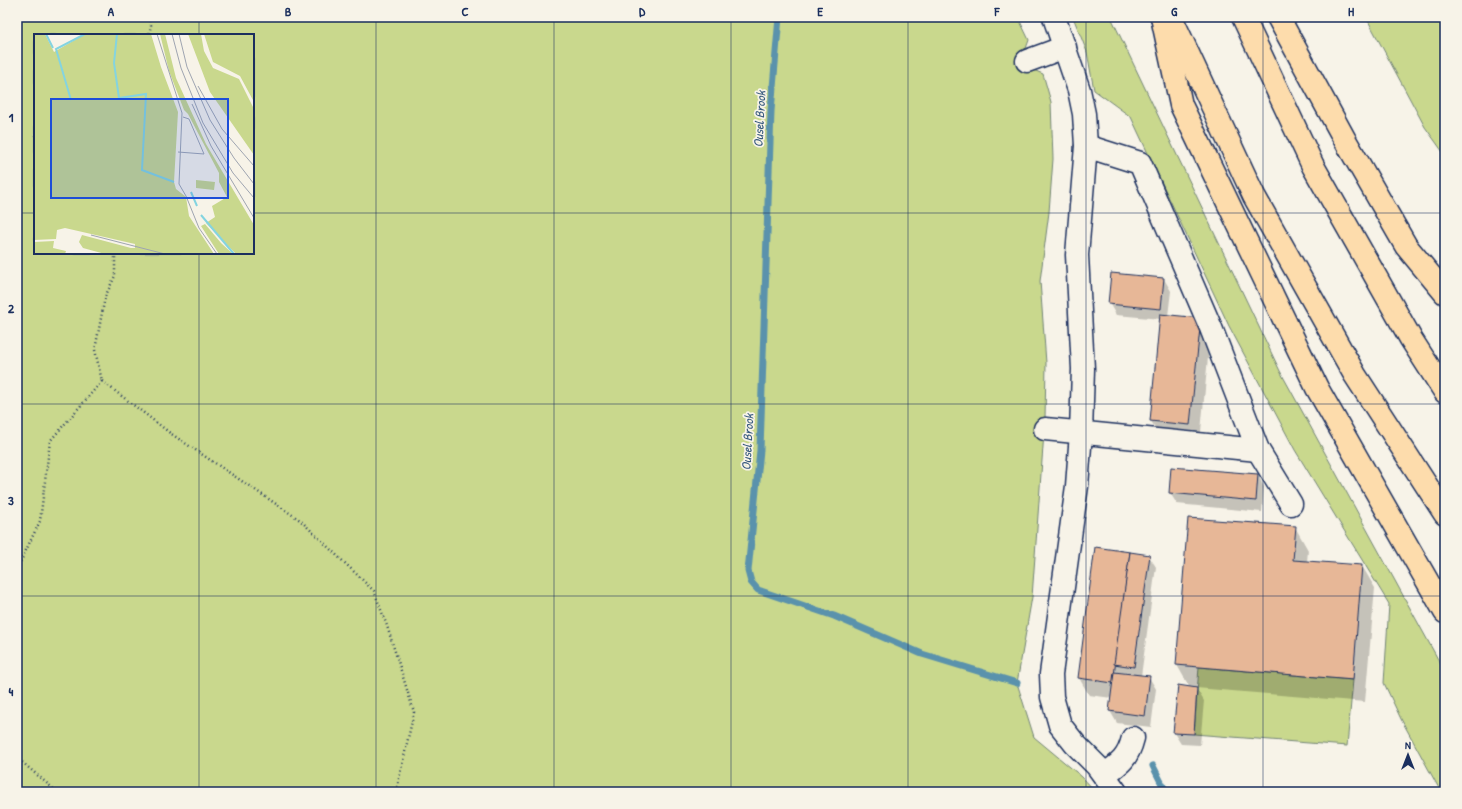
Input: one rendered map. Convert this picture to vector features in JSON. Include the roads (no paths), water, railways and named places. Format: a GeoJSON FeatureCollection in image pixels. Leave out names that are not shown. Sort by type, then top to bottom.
{"type":"FeatureCollection","features":[{"type":"Feature","properties":{"kind":"highway"},"geometry":{"type":"LineString","coordinates":[[1162,17],[1180,105],[1317,388],[1445,612]]}},
{"type":"Feature","properties":{"kind":"highway"},"geometry":{"type":"LineString","coordinates":[[1171,17],[1254,196],[1355,375],[1445,514]]}},
{"type":"Feature","properties":{"kind":"highway"},"geometry":{"type":"LineString","coordinates":[[1243,17],[1313,166],[1411,339],[1445,392]]}},
{"type":"Feature","properties":{"kind":"highway"},"geometry":{"type":"LineString","coordinates":[[1278,17],[1345,140],[1406,246],[1445,293]]}},
{"type":"Feature","properties":{"kind":"lane"},"geometry":{"type":"LineString","coordinates":[[1054,17],[1079,90],[1084,114],[1086,146],[1077,255],[1083,368],[1081,433],[1077,486],[1051,674],[1052,697],[1060,725],[1075,744],[1097,766],[1110,783],[1131,747],[1133,738]]}},
{"type":"Feature","properties":{"kind":"lane"},"geometry":{"type":"LineString","coordinates":[[1028,61],[1065,47]]}},
{"type":"Feature","properties":{"kind":"lane"},"geometry":{"type":"LineString","coordinates":[[1086,146],[1140,163],[1211,328],[1258,450],[1291,504]]}},
{"type":"Feature","properties":{"kind":"lane"},"geometry":{"type":"LineString","coordinates":[[1045,430],[1258,450]]}},
{"type":"Feature","properties":{"kind":"waterway","name":"Ousel Brook"},"geometry":{"type":"LineString","coordinates":[[779,17],[771,111],[760,450],[748,571],[751,582],[758,590],[834,616],[922,654],[1017,683]]}},
{"type":"Feature","properties":{"kind":"waterway","name":"Ousel Brook"},"geometry":{"type":"LineString","coordinates":[[1153,766],[1166,792]]}}]}
